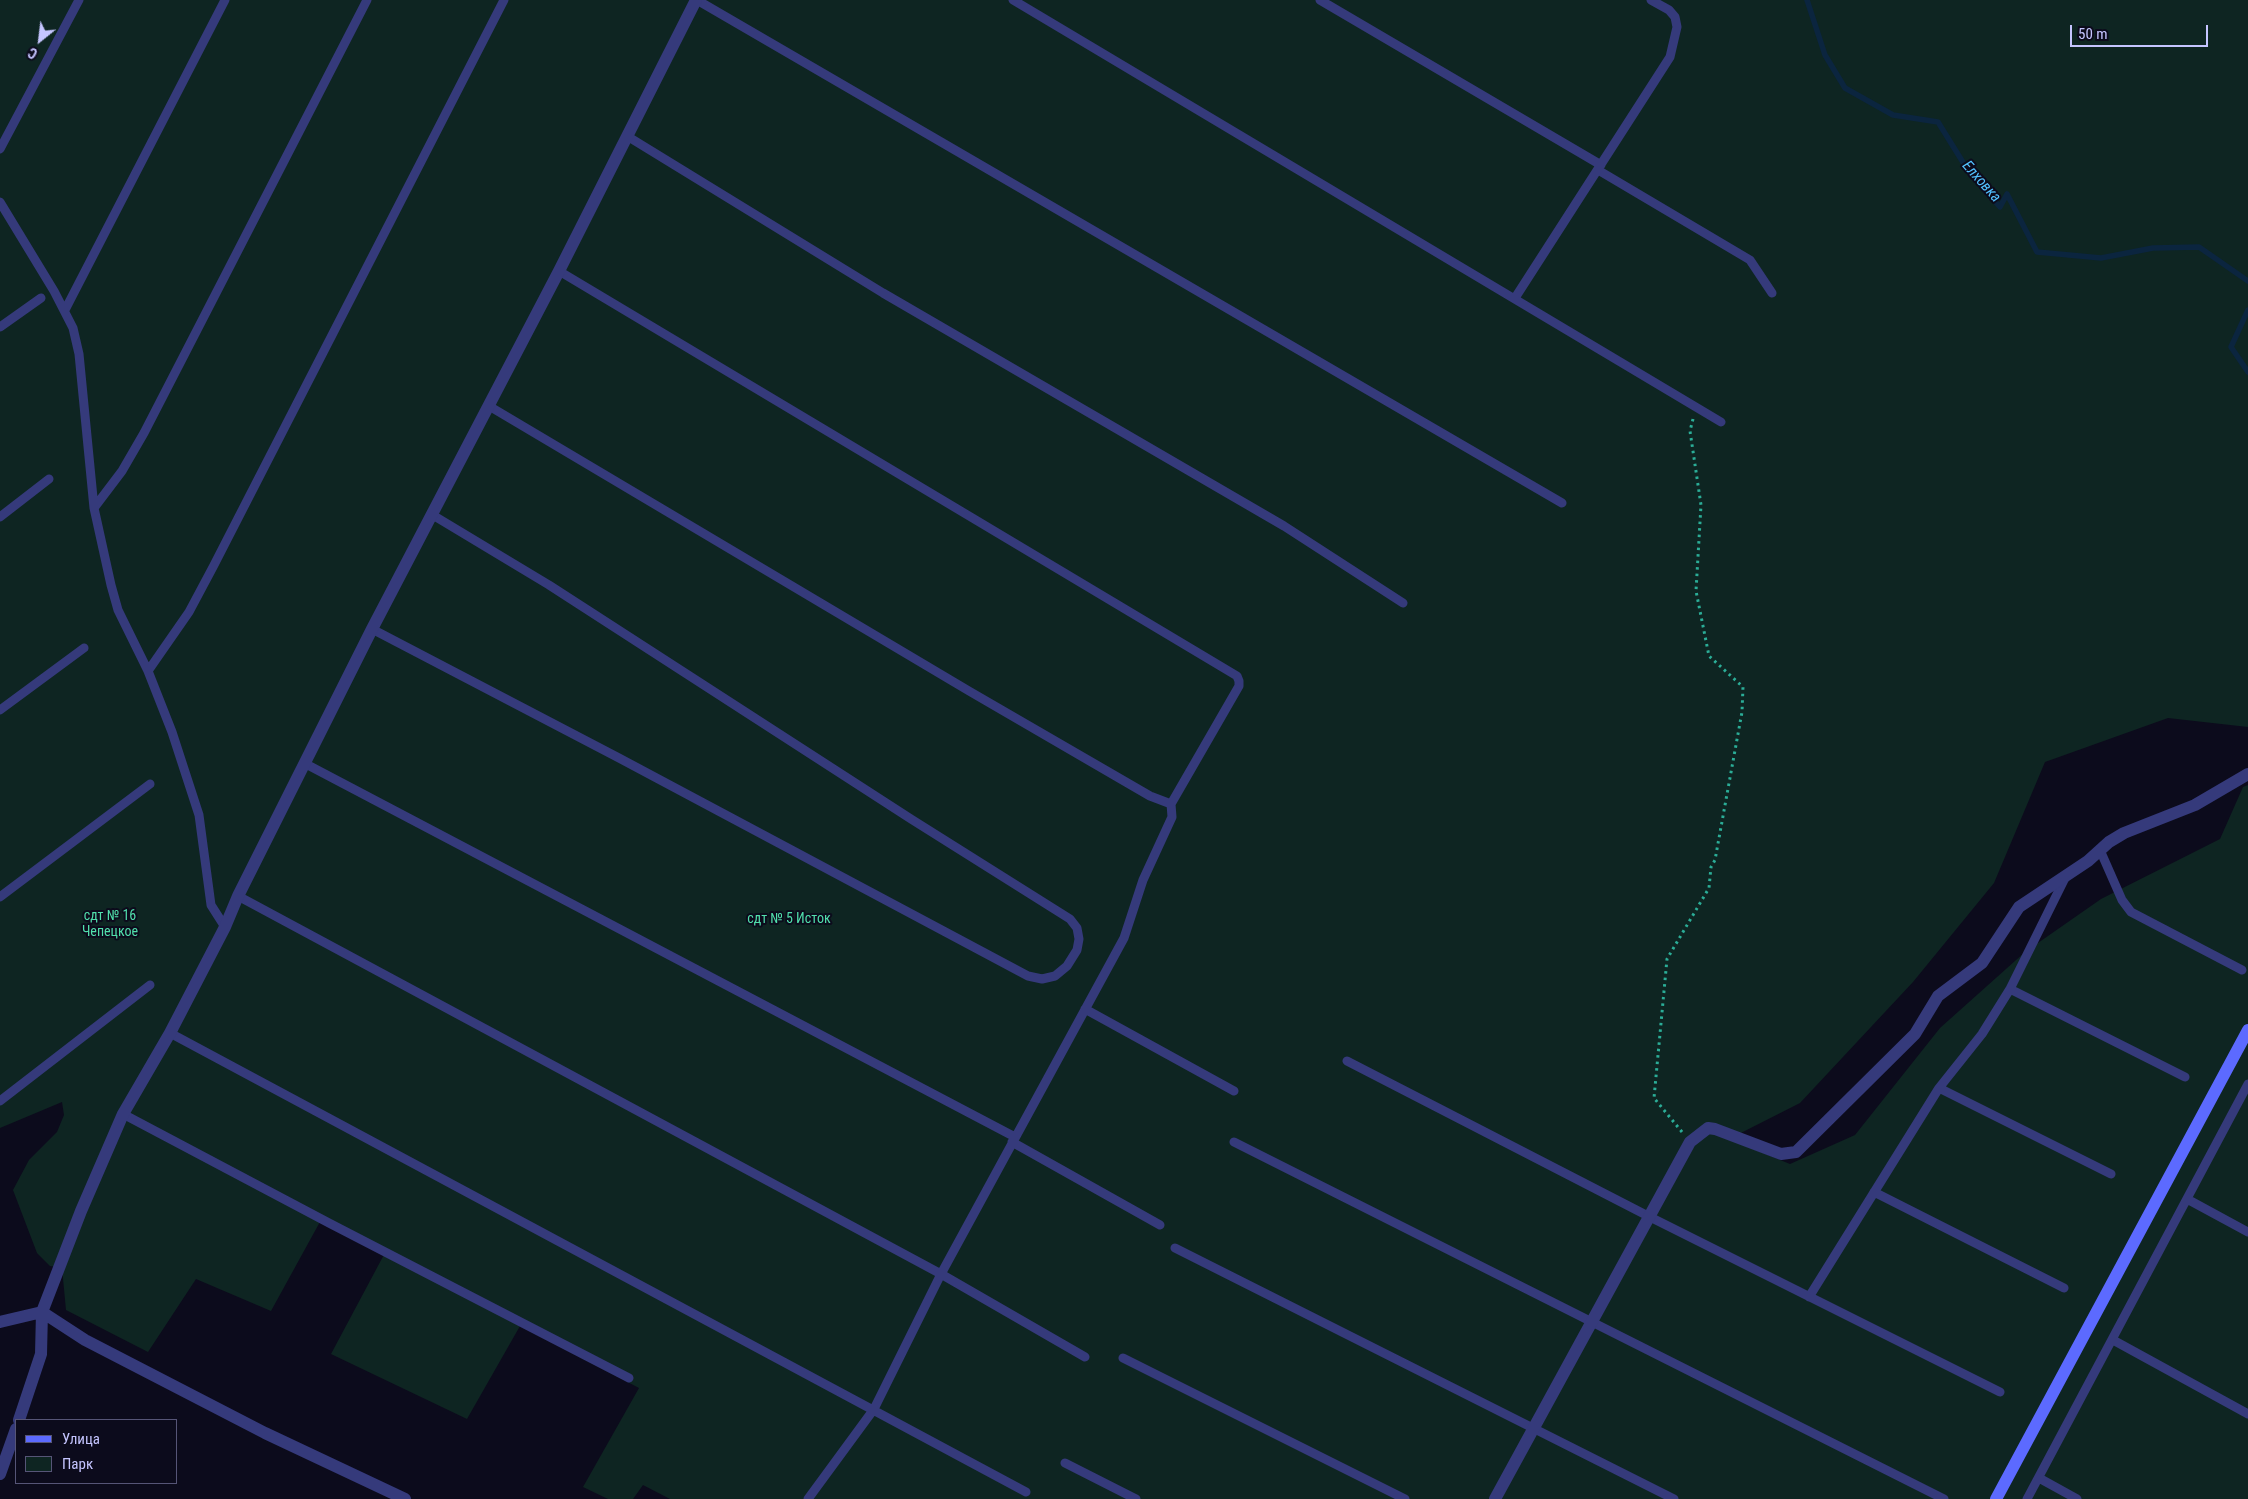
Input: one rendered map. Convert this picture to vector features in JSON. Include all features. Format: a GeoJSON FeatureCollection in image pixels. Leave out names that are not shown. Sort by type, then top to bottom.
{"type":"FeatureCollection","features":[{"type":"Feature","properties":{"kind":"street"},"geometry":{"type":"LineString","coordinates":[[19,1419],[41,1354],[42,1312],[81,1211],[124,1114],[170,1033],[225,927],[238,896],[372,629],[489,406],[697,0]]}},
{"type":"Feature","properties":{"kind":"street"},"geometry":{"type":"LineString","coordinates":[[1496,1499],[1690,1142],[1708,1128],[1781,1154],[1796,1152],[1915,1034],[1938,996],[1982,963],[2019,907],[2066,876],[2124,832],[2195,805],[2248,774]]}},
{"type":"Feature","properties":{"kind":"street"},"geometry":{"type":"LineString","coordinates":[[1996,1499],[2248,1030]]}},
{"type":"Feature","properties":{"kind":"street"},"geometry":{"type":"LineString","coordinates":[[0,1322],[42,1312],[85,1340],[264,1433],[405,1499]]}},
{"type":"Feature","properties":{"kind":"street"},"geometry":{"type":"LineString","coordinates":[[0,1474],[15,1432]]}},
{"type":"Feature","properties":{"kind":"lane"},"geometry":{"type":"LineString","coordinates":[[0,149],[79,0]]}},
{"type":"Feature","properties":{"kind":"lane"},"geometry":{"type":"LineString","coordinates":[[65,310],[225,0]]}},
{"type":"Feature","properties":{"kind":"lane"},"geometry":{"type":"LineString","coordinates":[[94,508],[122,470],[144,433],[367,0]]}},
{"type":"Feature","properties":{"kind":"lane"},"geometry":{"type":"LineString","coordinates":[[148,671],[189,612],[213,567],[504,0]]}},
{"type":"Feature","properties":{"kind":"lane"},"geometry":{"type":"LineString","coordinates":[[697,0],[1562,503]]}},
{"type":"Feature","properties":{"kind":"lane"},"geometry":{"type":"LineString","coordinates":[[1013,0],[1721,422]]}},
{"type":"Feature","properties":{"kind":"lane"},"geometry":{"type":"LineString","coordinates":[[1320,0],[1750,260],[1772,293]]}},
{"type":"Feature","properties":{"kind":"lane"},"geometry":{"type":"LineString","coordinates":[[1515,298],[1670,57],[1677,27],[1675,18],[1669,10],[1651,0]]}},
{"type":"Feature","properties":{"kind":"lane"},"geometry":{"type":"LineString","coordinates":[[626,136],[883,292],[1284,526],[1403,603]]}},
{"type":"Feature","properties":{"kind":"lane"},"geometry":{"type":"LineString","coordinates":[[0,202],[65,310],[72,328],[79,354],[94,508],[118,610],[148,671],[172,732],[199,815],[210,905],[225,927]]}},
{"type":"Feature","properties":{"kind":"lane"},"geometry":{"type":"LineString","coordinates":[[559,270],[1237,676],[1239,686],[1171,804],[1172,817],[1143,880],[1124,938],[941,1274],[874,1409],[808,1499]]}},
{"type":"Feature","properties":{"kind":"lane"},"geometry":{"type":"LineString","coordinates":[[0,327],[41,298]]}},
{"type":"Feature","properties":{"kind":"lane"},"geometry":{"type":"LineString","coordinates":[[489,406],[968,691],[1150,796],[1171,804]]}},
{"type":"Feature","properties":{"kind":"lane"},"geometry":{"type":"LineString","coordinates":[[0,517],[49,479]]}},
{"type":"Feature","properties":{"kind":"lane"},"geometry":{"type":"LineString","coordinates":[[372,629],[1028,976],[1042,979],[1056,976],[1067,966],[1077,950],[1079,939],[1077,928],[1070,919],[902,814],[549,586],[431,514]]}},
{"type":"Feature","properties":{"kind":"lane"},"geometry":{"type":"LineString","coordinates":[[0,710],[84,648]]}},
{"type":"Feature","properties":{"kind":"lane"},"geometry":{"type":"LineString","coordinates":[[304,763],[1013,1140],[1160,1225]]}},
{"type":"Feature","properties":{"kind":"lane"},"geometry":{"type":"LineString","coordinates":[[0,897],[150,784]]}},
{"type":"Feature","properties":{"kind":"lane"},"geometry":{"type":"LineString","coordinates":[[2100,850],[2122,900],[2131,912],[2242,970]]}},
{"type":"Feature","properties":{"kind":"lane"},"geometry":{"type":"LineString","coordinates":[[1809,1297],[1939,1088],[1982,1034],[2010,989],[2066,876]]}},
{"type":"Feature","properties":{"kind":"lane"},"geometry":{"type":"LineString","coordinates":[[238,896],[941,1274],[1085,1357]]}},
{"type":"Feature","properties":{"kind":"lane"},"geometry":{"type":"LineString","coordinates":[[0,1101],[150,985]]}},
{"type":"Feature","properties":{"kind":"lane"},"geometry":{"type":"LineString","coordinates":[[2010,989],[2185,1077]]}},
{"type":"Feature","properties":{"kind":"lane"},"geometry":{"type":"LineString","coordinates":[[1085,1009],[1234,1091]]}},
{"type":"Feature","properties":{"kind":"lane"},"geometry":{"type":"LineString","coordinates":[[170,1033],[1026,1492]]}},
{"type":"Feature","properties":{"kind":"lane"},"geometry":{"type":"LineString","coordinates":[[1347,1061],[1650,1217],[2000,1392]]}},
{"type":"Feature","properties":{"kind":"lane"},"geometry":{"type":"LineString","coordinates":[[2027,1499],[2248,1084]]}},
{"type":"Feature","properties":{"kind":"lane"},"geometry":{"type":"LineString","coordinates":[[1939,1088],[2111,1174]]}},
{"type":"Feature","properties":{"kind":"lane"},"geometry":{"type":"LineString","coordinates":[[124,1114],[629,1378]]}},
{"type":"Feature","properties":{"kind":"lane"},"geometry":{"type":"LineString","coordinates":[[1234,1142],[1944,1499]]}},
{"type":"Feature","properties":{"kind":"lane"},"geometry":{"type":"LineString","coordinates":[[1874,1192],[2064,1288]]}},
{"type":"Feature","properties":{"kind":"lane"},"geometry":{"type":"LineString","coordinates":[[2187,1199],[2248,1232]]}},
{"type":"Feature","properties":{"kind":"lane"},"geometry":{"type":"LineString","coordinates":[[1175,1248],[1674,1499]]}},
{"type":"Feature","properties":{"kind":"lane"},"geometry":{"type":"LineString","coordinates":[[2113,1340],[2248,1414]]}},
{"type":"Feature","properties":{"kind":"lane"},"geometry":{"type":"LineString","coordinates":[[1124,1358],[1405,1499]]}},
{"type":"Feature","properties":{"kind":"lane"},"geometry":{"type":"LineString","coordinates":[[1065,1463],[1136,1499]]}},
{"type":"Feature","properties":{"kind":"lane"},"geometry":{"type":"LineString","coordinates":[[2039,1478],[2077,1499]]}},
{"type":"Feature","properties":{"kind":"path"},"geometry":{"type":"LineString","coordinates":[[1690,1142],[1654,1098],[1666,959],[1709,888],[1711,867],[1715,860],[1742,712],[1743,687],[1709,656],[1696,592],[1701,505],[1690,431],[1695,407]]}},
{"type":"Feature","properties":{"kind":"green space"},"geometry":{"type":"Polygon","coordinates":[[[0,0],[2248,0],[2248,727],[2168,718],[2045,762],[1994,883],[1913,982],[1800,1103],[1729,1139],[1790,1164],[1855,1135],[1940,1028],[2025,952],[2101,899],[2220,839],[2243,787],[2248,785],[2248,1499],[670,1499],[643,1485],[633,1499],[608,1499],[583,1487],[639,1388],[520,1326],[467,1419],[331,1354],[387,1249],[321,1220],[271,1311],[196,1279],[148,1352],[66,1310],[62,1268],[50,1266],[37,1253],[13,1190],[29,1160],[57,1132],[64,1115],[62,1102],[0,1128],[0,0]]]}},
{"type":"Feature","properties":{"kind":"waterway","name":"Елховка"},"geometry":{"type":"LineString","coordinates":[[1807,0],[1825,55],[1845,88],[1893,115],[1938,122],[1969,172],[2000,207],[2007,194],[2037,252],[2101,258],[2153,248],[2199,247],[2248,281]]}},
{"type":"Feature","properties":{"kind":"waterway","name":"Елховка"},"geometry":{"type":"LineString","coordinates":[[2248,310],[2231,347],[2248,372]]}},
{"type":"Feature","properties":{"kind":"park label","name":"сдт № 5 Исток"},"geometry":{"type":"Point","coordinates":[789,919]}},
{"type":"Feature","properties":{"kind":"park label","name":"сдт № 16 Чепецкое"},"geometry":{"type":"Point","coordinates":[110,924]}}]}
